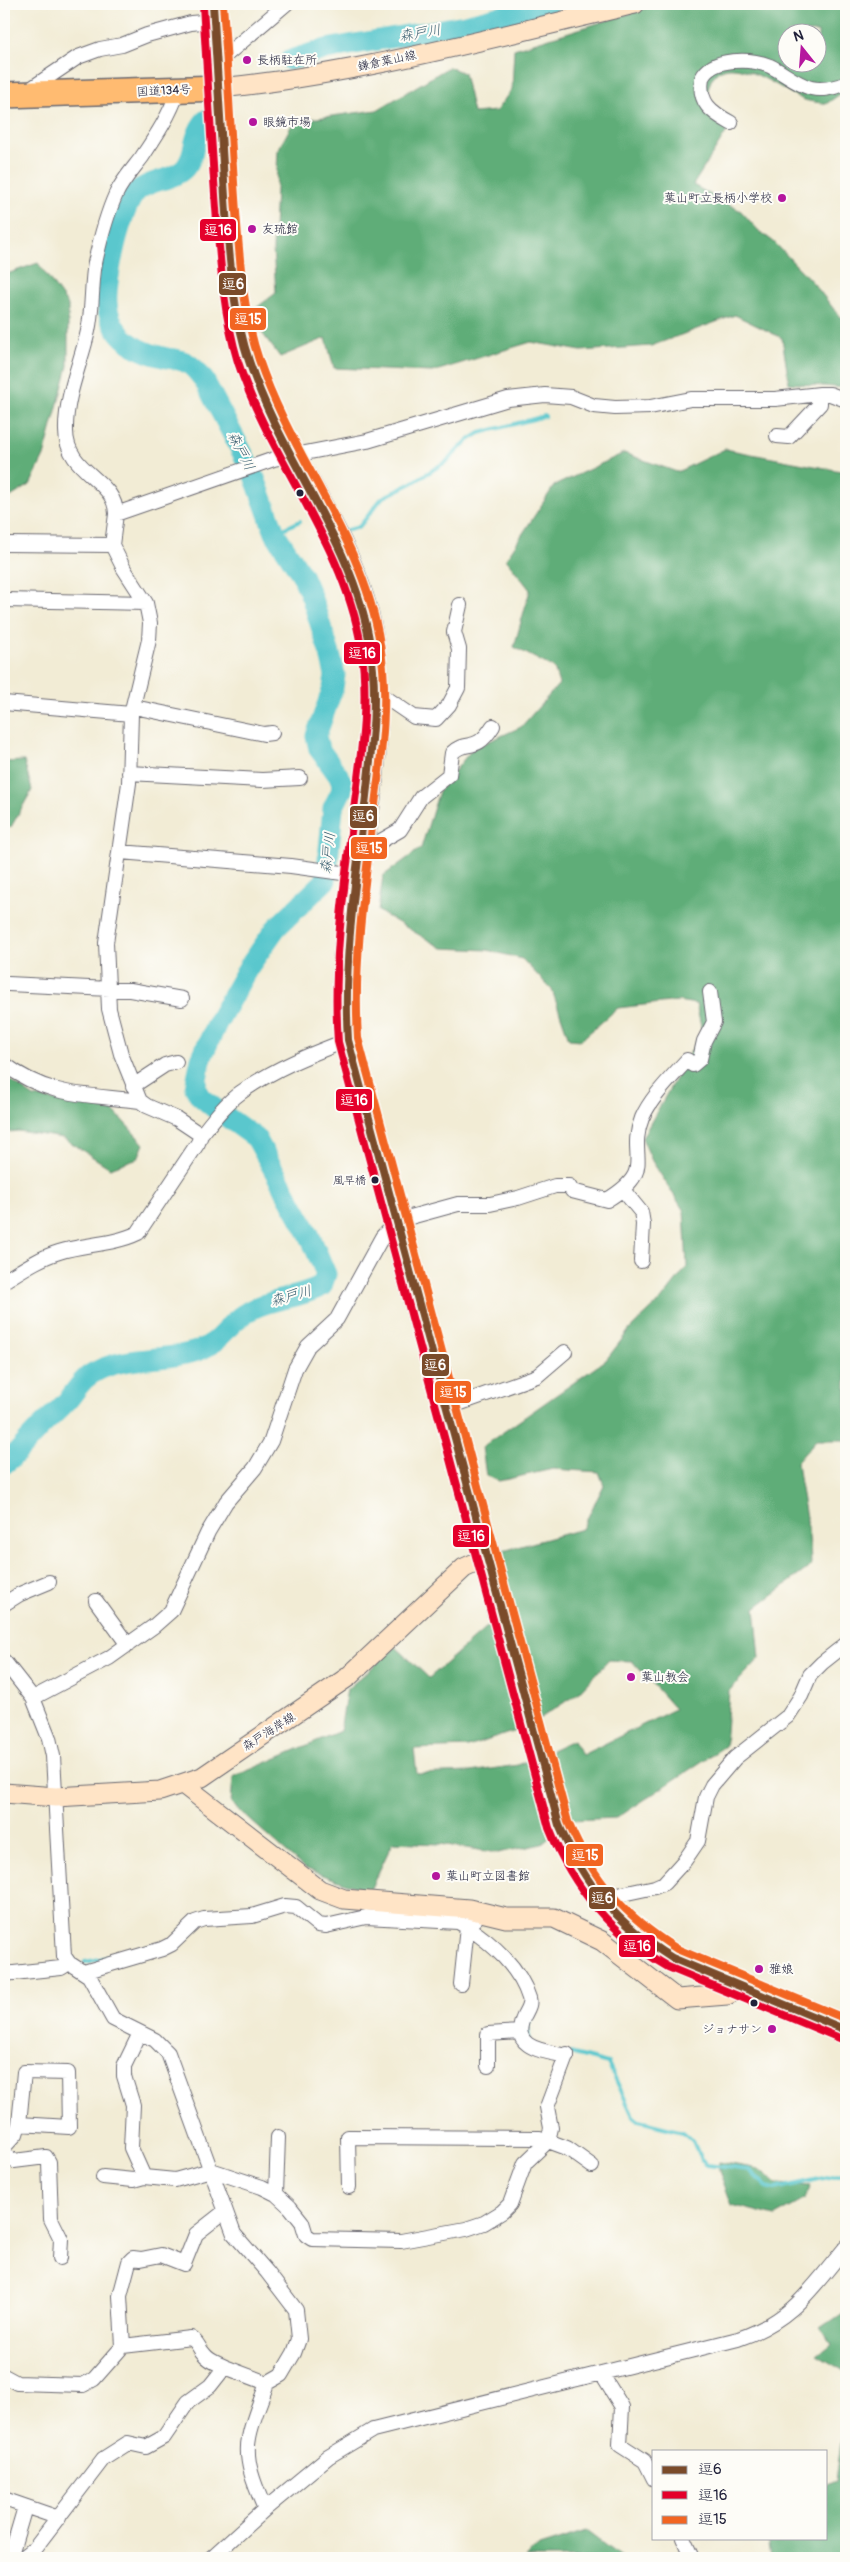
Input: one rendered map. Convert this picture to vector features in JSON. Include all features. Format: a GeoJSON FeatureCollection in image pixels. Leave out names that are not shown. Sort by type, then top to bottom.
{"type":"FeatureCollection","features":[{"type":"Feature","properties":{"kind":"highway","name":"国道134号"},"geometry":{"type":"LineString","coordinates":[[13,95],[178,91],[220,88]]}},
{"type":"Feature","properties":{"kind":"highway"},"geometry":{"type":"LineString","coordinates":[[220,88],[220,146],[230,265],[238,318],[248,360],[257,385],[290,454],[349,568],[370,635],[376,691],[374,731],[360,849],[345,874],[345,973],[348,1040],[446,1408],[488,1557],[500,1612]]}},
{"type":"Feature","properties":{"kind":"highway"},"geometry":{"type":"LineString","coordinates":[[559,1825],[577,1866],[599,1899],[624,1925],[648,1944],[672,1958],[846,2030]]}},
{"type":"Feature","properties":{"kind":"main road","name":"鎌倉葉山線"},"geometry":{"type":"LineString","coordinates":[[220,88],[311,77],[486,40],[634,4]]}},
{"type":"Feature","properties":{"kind":"main road"},"geometry":{"type":"LineString","coordinates":[[214,12],[220,88]]}},
{"type":"Feature","properties":{"kind":"main road","name":"森戸海岸線"},"geometry":{"type":"LineString","coordinates":[[4,1793],[56,1798],[160,1791],[184,1785],[202,1777],[348,1677],[464,1568],[488,1557]]}},
{"type":"Feature","properties":{"kind":"main road"},"geometry":{"type":"LineString","coordinates":[[184,1785],[320,1890],[331,1896],[344,1899],[469,1909],[474,1920],[554,1918],[562,1920],[602,1941],[676,1999],[727,1995],[742,1987]]}},
{"type":"Feature","properties":{"kind":"street"},"geometry":{"type":"LineString","coordinates":[[218,62],[286,4]]}},
{"type":"Feature","properties":{"kind":"street"},"geometry":{"type":"LineString","coordinates":[[13,95],[78,58],[191,23],[214,12]]}},
{"type":"Feature","properties":{"kind":"street"},"geometry":{"type":"LineString","coordinates":[[731,123],[712,111],[703,100],[702,78],[709,68],[718,64],[761,63],[812,88],[826,88],[846,84]]}},
{"type":"Feature","properties":{"kind":"street"},"geometry":{"type":"LineString","coordinates":[[140,1101],[114,1029],[107,988],[106,943],[111,895],[120,852],[129,773],[133,711],[149,640],[150,614],[146,603],[124,569],[112,545],[116,514],[113,500],[107,491],[72,458],[67,446],[66,429],[72,391],[88,329],[95,264],[106,219],[116,192],[154,140],[173,105],[178,91]]}},
{"type":"Feature","properties":{"kind":"street"},"geometry":{"type":"LineString","coordinates":[[116,514],[290,454],[367,441],[508,399],[545,395],[571,397],[594,406],[615,408],[650,407],[691,399],[775,399],[820,394],[830,394],[846,400]]}},
{"type":"Feature","properties":{"kind":"street"},"geometry":{"type":"LineString","coordinates":[[776,436],[789,437],[820,404],[820,394]]}},
{"type":"Feature","properties":{"kind":"street"},"geometry":{"type":"LineString","coordinates":[[4,544],[112,545]]}},
{"type":"Feature","properties":{"kind":"street"},"geometry":{"type":"LineString","coordinates":[[4,600],[146,603]]}},
{"type":"Feature","properties":{"kind":"street"},"geometry":{"type":"LineString","coordinates":[[376,691],[414,717],[436,719],[449,705],[458,688],[459,649],[454,632],[460,605]]}},
{"type":"Feature","properties":{"kind":"street"},"geometry":{"type":"LineString","coordinates":[[4,703],[133,711],[264,734],[272,733]]}},
{"type":"Feature","properties":{"kind":"street"},"geometry":{"type":"LineString","coordinates":[[360,849],[372,846],[400,830],[421,797],[449,774],[452,752],[455,749],[476,745],[484,740],[493,726]]}},
{"type":"Feature","properties":{"kind":"street"},"geometry":{"type":"LineString","coordinates":[[129,773],[262,780],[300,778]]}},
{"type":"Feature","properties":{"kind":"street"},"geometry":{"type":"LineString","coordinates":[[120,852],[345,874]]}},
{"type":"Feature","properties":{"kind":"street"},"geometry":{"type":"LineString","coordinates":[[8,984],[107,988],[182,999]]}},
{"type":"Feature","properties":{"kind":"street"},"geometry":{"type":"LineString","coordinates":[[33,1698],[109,1658],[154,1626],[171,1611],[208,1532],[226,1502],[255,1468],[271,1441],[295,1369],[308,1346],[337,1319],[382,1237],[396,1221],[458,1204],[490,1204],[518,1198],[555,1186],[569,1186],[572,1191],[607,1200],[623,1190],[635,1178],[638,1164],[638,1131],[643,1117],[688,1060],[694,1065],[700,1058],[704,1041],[714,1022],[710,992]]}},
{"type":"Feature","properties":{"kind":"street"},"geometry":{"type":"LineString","coordinates":[[4,1280],[41,1258],[60,1252],[125,1239],[138,1233],[201,1136],[226,1106],[241,1093],[281,1069],[306,1056],[348,1040]]}},
{"type":"Feature","properties":{"kind":"street"},"geometry":{"type":"LineString","coordinates":[[133,1086],[165,1065],[176,1062]]}},
{"type":"Feature","properties":{"kind":"street"},"geometry":{"type":"LineString","coordinates":[[4,1064],[20,1076],[56,1091],[73,1095],[96,1095],[140,1101],[147,1106],[178,1119],[201,1136]]}},
{"type":"Feature","properties":{"kind":"street"},"geometry":{"type":"LineString","coordinates":[[623,1190],[641,1212],[643,1224],[641,1260]]}},
{"type":"Feature","properties":{"kind":"street"},"geometry":{"type":"LineString","coordinates":[[446,1408],[537,1376],[565,1352]]}},
{"type":"Feature","properties":{"kind":"street"},"geometry":{"type":"LineString","coordinates":[[4,1604],[20,1594],[49,1582]]}},
{"type":"Feature","properties":{"kind":"street"},"geometry":{"type":"LineString","coordinates":[[96,1601],[128,1645]]}},
{"type":"Feature","properties":{"kind":"street"},"geometry":{"type":"LineString","coordinates":[[599,1899],[646,1890],[664,1883],[698,1841],[706,1797],[712,1785],[736,1758],[788,1716],[802,1696],[810,1676],[822,1663],[846,1644]]}},
{"type":"Feature","properties":{"kind":"street"},"geometry":{"type":"LineString","coordinates":[[4,1660],[33,1698],[49,1738],[56,1798],[62,1952],[69,1963],[84,1972],[94,1982],[113,2019],[155,2040],[168,2054],[211,2170],[224,2212],[234,2234],[267,2272],[296,2310],[299,2339],[294,2353],[282,2375],[267,2383],[248,2439],[249,2458],[254,2481],[266,2509]]}},
{"type":"Feature","properties":{"kind":"street"},"geometry":{"type":"LineString","coordinates":[[84,1972],[162,1949],[172,1944],[195,1922],[204,1919],[252,1916],[285,1906],[296,1907],[318,1924],[326,1926],[366,1917],[458,1922],[474,1920]]}},
{"type":"Feature","properties":{"kind":"street"},"geometry":{"type":"LineString","coordinates":[[461,1984],[474,1920]]}},
{"type":"Feature","properties":{"kind":"street"},"geometry":{"type":"LineString","coordinates":[[103,2177],[133,2180],[144,2177],[175,2180],[211,2170],[262,2187],[276,2194],[297,2214],[306,2235],[312,2239],[401,2241],[466,2229],[484,2223],[502,2212],[510,2204],[525,2164],[548,2141],[551,2128],[547,2107],[567,2055],[533,2048],[526,2043],[520,2032],[520,2024],[529,2005],[526,1992],[509,1962],[482,1936],[474,1920]]}},
{"type":"Feature","properties":{"kind":"street"},"geometry":{"type":"LineString","coordinates":[[4,1974],[61,1968],[69,1963]]}},
{"type":"Feature","properties":{"kind":"street"},"geometry":{"type":"LineString","coordinates":[[140,2032],[124,2066],[124,2076],[133,2105],[131,2148],[144,2177]]}},
{"type":"Feature","properties":{"kind":"street"},"geometry":{"type":"LineString","coordinates":[[488,2066],[488,2034],[520,2032]]}},
{"type":"Feature","properties":{"kind":"street"},"geometry":{"type":"LineString","coordinates":[[4,2147],[16,2134],[20,2124],[24,2072],[68,2073],[69,2127],[20,2124]]}},
{"type":"Feature","properties":{"kind":"street"},"geometry":{"type":"LineString","coordinates":[[276,2194],[278,2137]]}},
{"type":"Feature","properties":{"kind":"street"},"geometry":{"type":"LineString","coordinates":[[349,2187],[348,2138],[540,2138],[567,2148],[592,2166]]}},
{"type":"Feature","properties":{"kind":"street"},"geometry":{"type":"LineString","coordinates":[[4,2154],[14,2161],[46,2157],[49,2162],[51,2218],[61,2240],[60,2258]]}},
{"type":"Feature","properties":{"kind":"street"},"geometry":{"type":"LineString","coordinates":[[123,2346],[120,2296],[129,2262],[133,2258],[140,2259],[161,2255],[184,2264],[196,2234],[224,2212]]}},
{"type":"Feature","properties":{"kind":"street"},"geometry":{"type":"LineString","coordinates":[[212,2558],[328,2457],[372,2430],[760,2332],[776,2323],[796,2306],[846,2247]]}},
{"type":"Feature","properties":{"kind":"street"},"geometry":{"type":"LineString","coordinates":[[4,2376],[17,2383],[83,2385],[94,2379],[123,2346],[191,2338],[197,2342],[203,2354],[211,2361],[267,2383]]}},
{"type":"Feature","properties":{"kind":"street"},"geometry":{"type":"LineString","coordinates":[[22,2558],[35,2548],[103,2460],[128,2443],[146,2446],[164,2438],[188,2402],[210,2386],[225,2367]]}},
{"type":"Feature","properties":{"kind":"street"},"geometry":{"type":"LineString","coordinates":[[601,2373],[622,2407],[620,2445],[645,2461],[652,2475]]}},
{"type":"Feature","properties":{"kind":"street"},"geometry":{"type":"LineString","coordinates":[[4,2499],[59,2518]]}},
{"type":"Feature","properties":{"kind":"street"},"geometry":{"type":"LineString","coordinates":[[10,2558],[25,2507]]}},
{"type":"Feature","properties":{"kind":"street"},"geometry":{"type":"LineString","coordinates":[[684,2540],[692,2558]]}},
{"type":"Feature","properties":{"kind":"green space"},"geometry":{"type":"Polygon","coordinates":[[[660,4],[846,4],[846,90],[826,104],[803,99],[746,71],[733,68],[721,70],[712,79],[707,95],[714,106],[734,120],[693,185],[741,211],[815,285],[840,317],[846,318],[846,388],[789,383],[782,338],[735,315],[651,346],[581,351],[531,342],[432,372],[334,368],[326,338],[280,357],[248,314],[276,293],[273,249],[278,150],[294,121],[377,110],[449,67],[464,73],[473,113],[496,111],[512,89],[514,49],[660,4]]]}},
{"type":"Feature","properties":{"kind":"green space"},"geometry":{"type":"Polygon","coordinates":[[[38,263],[68,305],[68,366],[44,456],[30,485],[4,501],[4,275],[38,263]]]}},
{"type":"Feature","properties":{"kind":"green space"},"geometry":{"type":"Polygon","coordinates":[[[725,449],[846,472],[846,1440],[816,1440],[797,1462],[811,1553],[811,1566],[755,1608],[760,1658],[729,1691],[725,1746],[617,1818],[571,1820],[542,1844],[498,1853],[440,1844],[393,1842],[369,1892],[304,1868],[231,1803],[233,1777],[340,1731],[347,1689],[396,1647],[429,1678],[512,1605],[503,1551],[582,1529],[604,1485],[599,1472],[553,1469],[499,1481],[486,1476],[482,1447],[606,1360],[630,1329],[662,1299],[687,1267],[684,1211],[652,1161],[642,1138],[702,1031],[696,1004],[678,1001],[618,1008],[581,1040],[569,1039],[552,990],[522,959],[487,950],[442,948],[378,911],[383,876],[421,848],[439,791],[472,749],[521,727],[559,684],[554,668],[514,647],[530,590],[506,559],[554,486],[624,453],[677,472],[725,449]],[[609,1660],[577,1694],[527,1727],[468,1747],[414,1749],[417,1774],[470,1772],[518,1765],[573,1740],[582,1755],[675,1709],[632,1661],[609,1660]]]}},
{"type":"Feature","properties":{"kind":"green space"},"geometry":{"type":"Polygon","coordinates":[[[24,761],[32,790],[11,827],[4,829],[4,762],[24,761]]]}},
{"type":"Feature","properties":{"kind":"green space"},"geometry":{"type":"Polygon","coordinates":[[[4,1076],[34,1097],[113,1110],[144,1144],[138,1158],[110,1168],[63,1138],[18,1131],[4,1133],[4,1076]]]}},
{"type":"Feature","properties":{"kind":"green space"},"geometry":{"type":"Polygon","coordinates":[[[719,2162],[759,2169],[777,2184],[811,2186],[804,2200],[775,2216],[732,2205],[719,2171],[719,2162]]]}},
{"type":"Feature","properties":{"kind":"green space"},"geometry":{"type":"Polygon","coordinates":[[[846,2311],[846,2372],[817,2355],[831,2344],[821,2328],[846,2311]]]}},
{"type":"Feature","properties":{"kind":"green space"},"geometry":{"type":"Polygon","coordinates":[[[846,2401],[846,2558],[771,2558],[768,2540],[828,2540],[828,2484],[836,2481],[846,2401]]]}},
{"type":"Feature","properties":{"kind":"green space"},"geometry":{"type":"Polygon","coordinates":[[[586,2531],[622,2558],[526,2558],[539,2546],[586,2531]]]}},
{"type":"Feature","properties":{"kind":"green space"},"geometry":{"type":"Polygon","coordinates":[[[683,2551],[699,2558],[650,2558],[683,2551]]]}},
{"type":"Feature","properties":{"kind":"waterway","name":"森戸川"},"geometry":{"type":"LineString","coordinates":[[290,60],[326,49],[465,25],[549,4]]}},
{"type":"Feature","properties":{"kind":"waterway","name":"森戸川"},"geometry":{"type":"LineString","coordinates":[[4,1464],[17,1453],[92,1373],[121,1363],[172,1357],[197,1351],[218,1339],[238,1319],[253,1309],[312,1291],[322,1286],[326,1274],[309,1234],[256,1138],[213,1107],[200,1096],[195,1088],[201,1059],[217,1023],[248,968],[276,928],[326,880],[333,808],[342,790],[341,779],[319,749],[316,736],[333,688],[335,675],[311,596],[302,575],[275,533],[253,473],[204,380],[188,363],[135,347],[120,334],[109,316],[107,303],[111,262],[115,244],[131,199],[143,187],[174,175],[185,168],[191,158],[201,126],[206,120]]}},
{"type":"Feature","properties":{"kind":"waterway"},"geometry":{"type":"LineString","coordinates":[[344,531],[359,527],[382,498],[412,483],[447,461],[467,441],[480,433],[545,416]]}},
{"type":"Feature","properties":{"kind":"waterway"},"geometry":{"type":"LineString","coordinates":[[275,533],[300,521]]}},
{"type":"Feature","properties":{"kind":"waterway"},"geometry":{"type":"LineString","coordinates":[[268,1905],[282,1900]]}},
{"type":"Feature","properties":{"kind":"waterway"},"geometry":{"type":"LineString","coordinates":[[85,1962],[115,1956]]}},
{"type":"Feature","properties":{"kind":"waterway"},"geometry":{"type":"LineString","coordinates":[[529,2037],[528,2025],[532,2015]]}},
{"type":"Feature","properties":{"kind":"waterway"},"geometry":{"type":"LineString","coordinates":[[570,2053],[608,2063],[633,2116],[639,2121],[683,2132],[693,2141],[701,2160],[707,2165],[749,2170],[767,2187],[775,2189],[846,2173]]}},
{"type":"Feature","properties":{"kind":"tunnel"},"geometry":{"type":"LineString","coordinates":[[500,1612],[559,1825]]}},
{"type":"Feature","properties":{"kind":"transit line","name":"逗6"},"geometry":{"type":"LineString","coordinates":[[213,4],[229,250],[239,325],[249,361],[279,433],[333,536],[349,571],[362,607],[373,665],[374,705],[370,765],[354,893],[347,981],[348,1040],[559,1825],[569,1847],[591,1885],[618,1917],[652,1945],[672,1958],[846,2030]]}},
{"type":"Feature","properties":{"kind":"transit line","name":"逗15"},"geometry":{"type":"LineString","coordinates":[[223,4],[239,250],[249,324],[259,360],[273,396],[343,534],[359,570],[372,606],[383,664],[382,744],[364,891],[357,979],[358,1038],[568,1822],[588,1862],[599,1879],[625,1909],[658,1936],[677,1949],[846,2019]]}},
{"type":"Feature","properties":{"kind":"transit line","name":"逗16"},"geometry":{"type":"LineString","coordinates":[[203,5],[219,247],[223,286],[233,343],[238,362],[268,434],[323,537],[339,572],[352,608],[361,646],[364,724],[338,952],[338,1042],[549,1828],[570,1871],[596,1908],[612,1925],[648,1954],[668,1967],[842,2039]]}},
{"type":"Feature","properties":{"kind":"place","name":"長柄駐在所"},"geometry":{"type":"Point","coordinates":[247,60]}},
{"type":"Feature","properties":{"kind":"place","name":"眼鏡市場"},"geometry":{"type":"Point","coordinates":[253,122]}},
{"type":"Feature","properties":{"kind":"place","name":"葉山町立長柄小学校"},"geometry":{"type":"Point","coordinates":[782,198]}},
{"type":"Feature","properties":{"kind":"place","name":"友琉館"},"geometry":{"type":"Point","coordinates":[252,229]}},
{"type":"Feature","properties":{"kind":"place","name":"風早橋"},"geometry":{"type":"Point","coordinates":[375,1180]}},
{"type":"Feature","properties":{"kind":"place","name":"葉山教会"},"geometry":{"type":"Point","coordinates":[631,1677]}},
{"type":"Feature","properties":{"kind":"place","name":"葉山町立図書館"},"geometry":{"type":"Point","coordinates":[436,1876]}},
{"type":"Feature","properties":{"kind":"place","name":"雅娘"},"geometry":{"type":"Point","coordinates":[759,1969]}},
{"type":"Feature","properties":{"kind":"place","name":"ジョナサン"},"geometry":{"type":"Point","coordinates":[772,2029]}}]}
